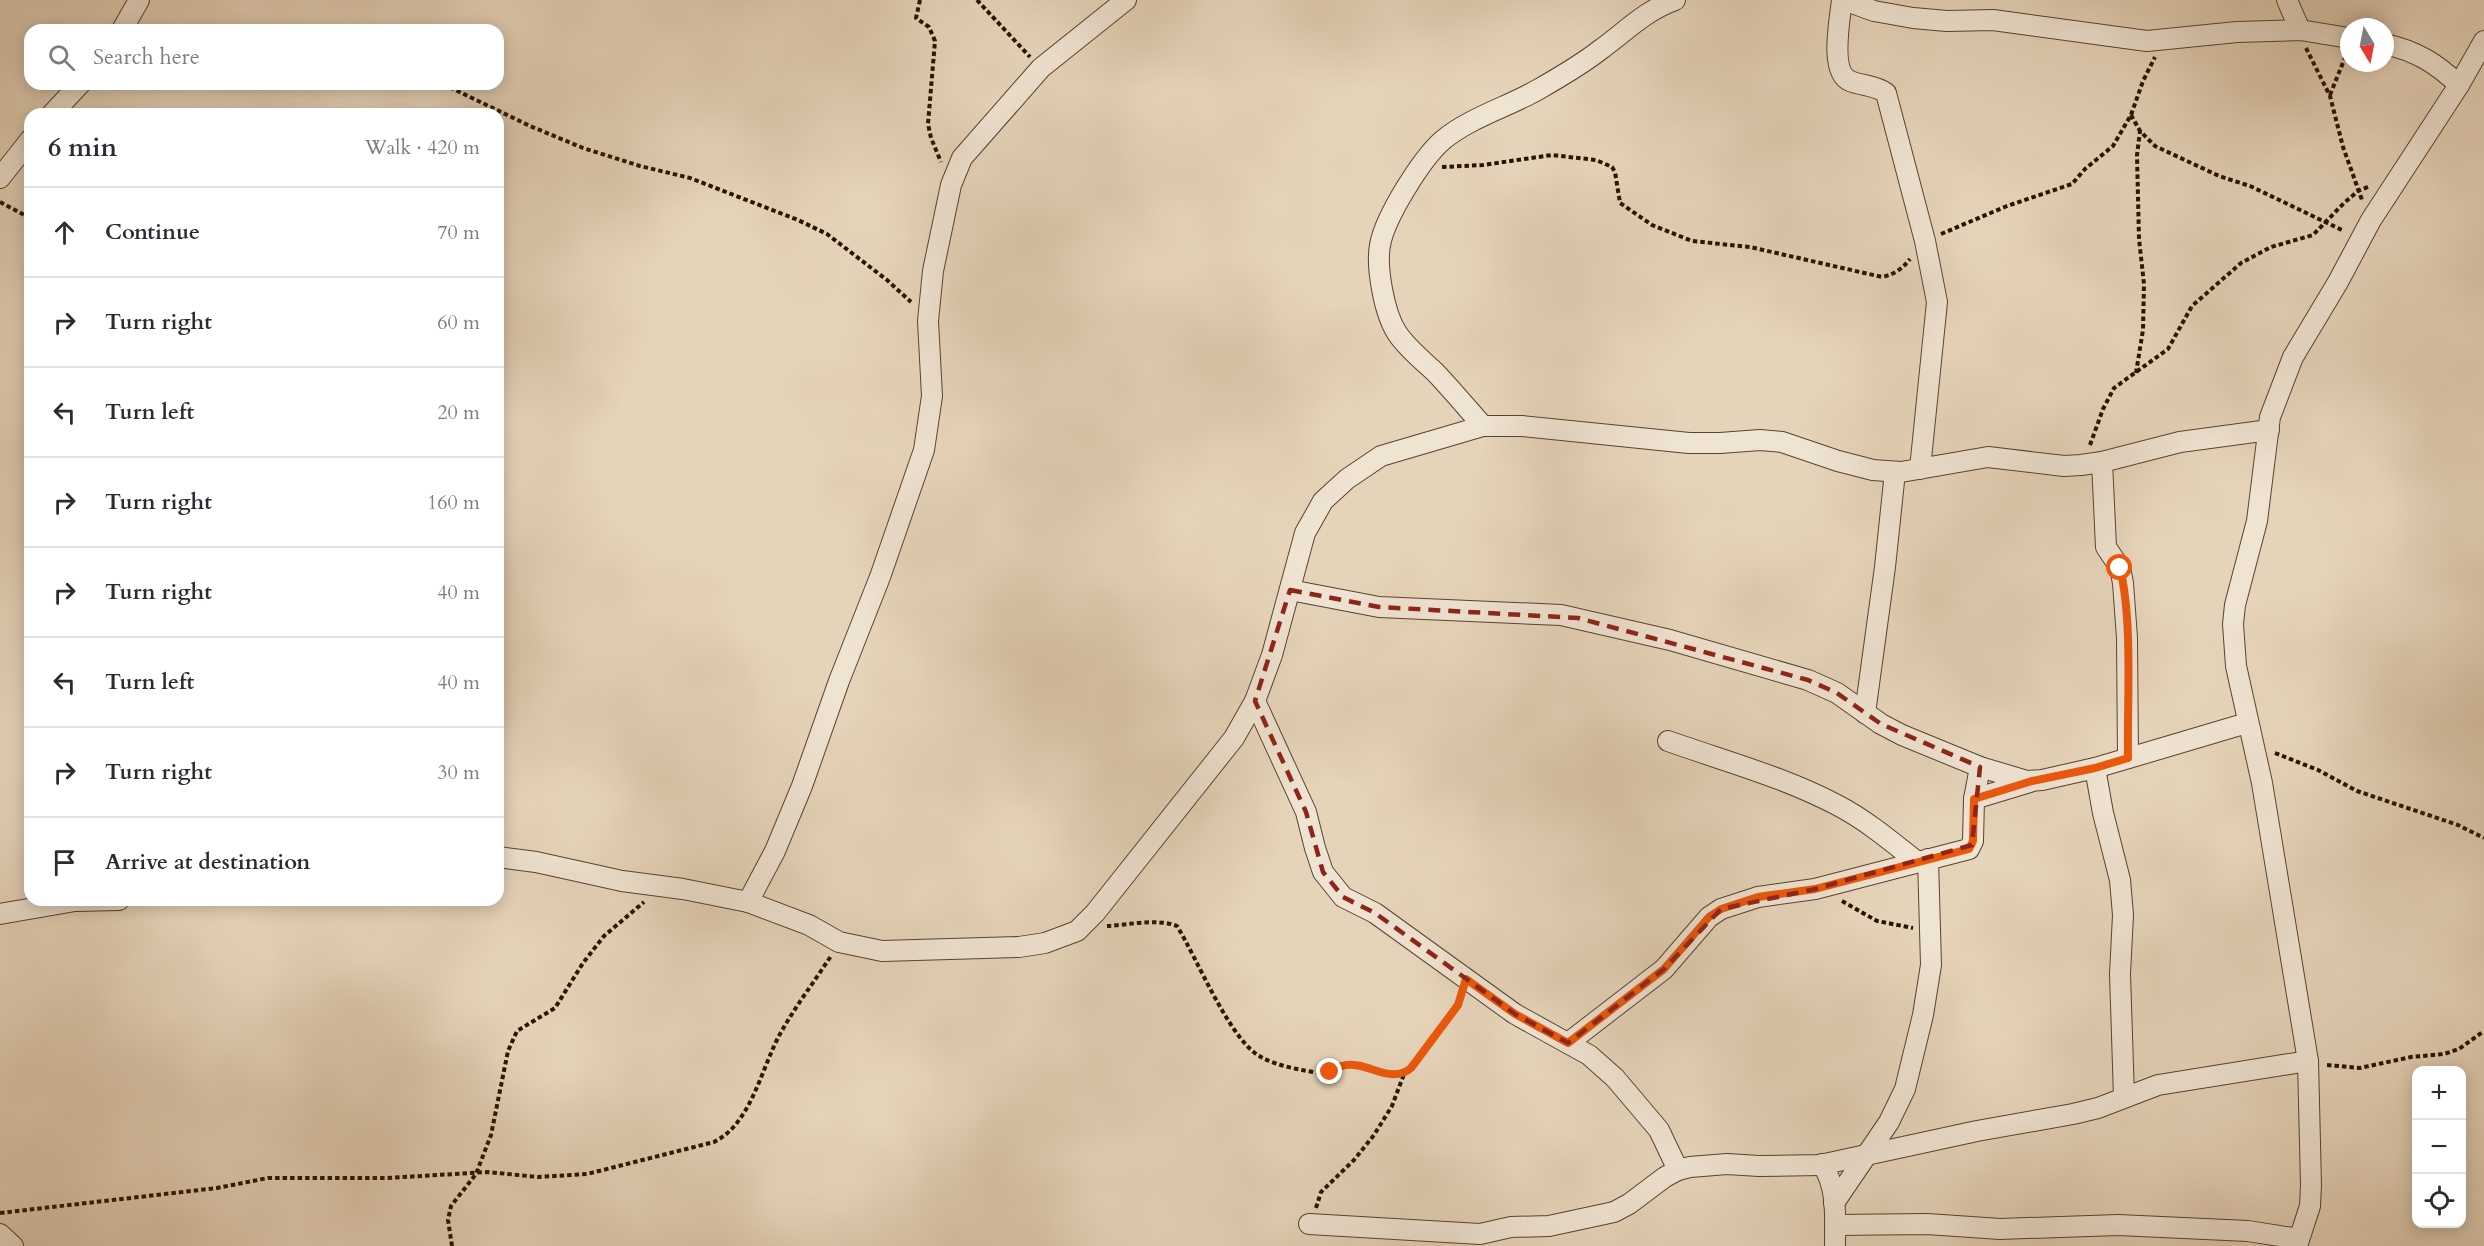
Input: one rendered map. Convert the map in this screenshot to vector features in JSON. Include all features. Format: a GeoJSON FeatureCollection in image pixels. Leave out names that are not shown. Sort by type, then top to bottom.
{"type":"FeatureCollection","features":[{"type":"Feature","properties":{"kind":"street"},"geometry":{"type":"LineString","coordinates":[[125,24],[139,0]]}},
{"type":"Feature","properties":{"kind":"street"},"geometry":{"type":"LineString","coordinates":[[748,902],[775,851],[802,786],[839,681],[880,577],[924,450],[932,396],[928,321],[933,271],[951,185],[963,158],[1041,68],[1126,0]]}},
{"type":"Feature","properties":{"kind":"street"},"geometry":{"type":"LineString","coordinates":[[1483,426],[1455,393],[1396,332],[1382,291],[1378,267],[1380,243],[1394,212],[1420,167],[1430,153],[1454,132],[1577,67],[1649,11],[1675,0]]}},
{"type":"Feature","properties":{"kind":"street"},"geometry":{"type":"LineString","coordinates":[[1920,469],[1937,302],[1925,241],[1886,93],[1881,89],[1850,81],[1843,77],[1839,70],[1838,40],[1843,0],[1874,11],[1913,18],[1947,21],[1993,20],[2147,40],[2237,32],[2300,30],[2340,37]]}},
{"type":"Feature","properties":{"kind":"street"},"geometry":{"type":"LineString","coordinates":[[2287,0],[2300,30]]}},
{"type":"Feature","properties":{"kind":"street"},"geometry":{"type":"LineString","coordinates":[[1835,1225],[1927,1224],[2000,1229],[2118,1225],[2248,1232],[2298,1242],[2310,1206],[2308,1063],[2262,783],[2247,723],[2234,654],[2235,605],[2257,521],[2269,430],[2280,387],[2293,357],[2371,220],[2484,41]]}},
{"type":"Feature","properties":{"kind":"street"},"geometry":{"type":"LineString","coordinates":[[2394,46],[2424,57],[2441,68],[2458,85]]}},
{"type":"Feature","properties":{"kind":"street"},"geometry":{"type":"LineString","coordinates":[[58,108],[74,90]]}},
{"type":"Feature","properties":{"kind":"street"},"geometry":{"type":"LineString","coordinates":[[0,178],[24,148]]}},
{"type":"Feature","properties":{"kind":"street"},"geometry":{"type":"LineString","coordinates":[[504,858],[748,902],[809,925],[840,942],[882,951],[925,951],[1046,943],[1077,931],[1095,914],[1234,738],[1255,701],[1272,655],[1305,534],[1323,501],[1347,479],[1381,456],[1483,426],[1522,426],[1689,443],[1720,444],[1760,440],[1782,442],[1838,462],[1873,470],[1895,472],[1988,457],[2064,466],[2081,465],[2102,462],[2180,442],[2269,430]]}},
{"type":"Feature","properties":{"kind":"street"},"geometry":{"type":"LineString","coordinates":[[2102,462],[2106,547],[2120,568],[2123,583],[2127,638],[2128,758]]}},
{"type":"Feature","properties":{"kind":"street"},"geometry":{"type":"LineString","coordinates":[[1865,713],[1885,567],[1895,472]]}},
{"type":"Feature","properties":{"kind":"street"},"geometry":{"type":"LineString","coordinates":[[1290,590],[1379,607],[1494,611],[1578,618],[1670,640],[1808,680],[1837,693],[1902,735],[1980,767],[2020,780],[2032,781]]}},
{"type":"Feature","properties":{"kind":"street"},"geometry":{"type":"LineString","coordinates":[[1255,701],[1306,812],[1314,848],[1323,872],[1343,897],[1375,913],[1515,1014],[1589,1055],[1615,1078],[1659,1130],[1678,1170]]}},
{"type":"Feature","properties":{"kind":"street"},"geometry":{"type":"LineString","coordinates":[[1974,799],[2032,781],[2095,768],[2247,723]]}},
{"type":"Feature","properties":{"kind":"street"},"geometry":{"type":"LineString","coordinates":[[1668,741],[1804,789],[1871,825],[1922,860],[1931,932],[1931,965],[1923,1016],[1905,1089],[1889,1122],[1834,1203]]}},
{"type":"Feature","properties":{"kind":"street"},"geometry":{"type":"LineString","coordinates":[[1568,1043],[1664,969],[1709,917],[1721,909],[1758,897],[1815,889],[1965,850],[1972,846],[1974,799],[1980,767]]}},
{"type":"Feature","properties":{"kind":"street"},"geometry":{"type":"LineString","coordinates":[[2095,768],[2103,813],[2120,880],[2124,1097]]}},
{"type":"Feature","properties":{"kind":"street"},"geometry":{"type":"LineString","coordinates":[[0,915],[48,906]]}},
{"type":"Feature","properties":{"kind":"street"},"geometry":{"type":"LineString","coordinates":[[1308,1224],[1480,1234],[1511,1227],[1549,1226],[1614,1212],[1678,1170],[1719,1164],[1779,1166],[1822,1164],[1977,1131],[2073,1114],[2098,1108],[2158,1085],[2182,1080],[2308,1063]]}},
{"type":"Feature","properties":{"kind":"street"},"geometry":{"type":"LineString","coordinates":[[1822,1164],[1831,1181],[1835,1246]]}},
{"type":"Feature","properties":{"kind":"street"},"geometry":{"type":"LineString","coordinates":[[0,1234],[13,1246]]}},
{"type":"Feature","properties":{"kind":"path"},"geometry":{"type":"LineString","coordinates":[[921,0],[916,18],[929,27],[935,41],[928,124],[931,138],[951,185]]}},
{"type":"Feature","properties":{"kind":"path"},"geometry":{"type":"LineString","coordinates":[[977,0],[1041,68]]}},
{"type":"Feature","properties":{"kind":"path"},"geometry":{"type":"LineString","coordinates":[[2300,30],[2314,69],[2330,96],[2343,147],[2371,220]]}},
{"type":"Feature","properties":{"kind":"path"},"geometry":{"type":"LineString","coordinates":[[1420,167],[1483,165],[1552,155],[1596,160],[1612,167],[1615,172],[1620,203],[1662,229],[1692,241],[1750,247],[1882,277],[1892,275],[1903,268],[1925,241],[2007,206],[2072,184],[2085,169],[2113,146],[2131,115],[2143,81],[2164,40]]}},
{"type":"Feature","properties":{"kind":"path"},"geometry":{"type":"LineString","coordinates":[[2330,96],[2340,71]]}},
{"type":"Feature","properties":{"kind":"path"},"geometry":{"type":"LineString","coordinates":[[455,90],[493,108]]}},
{"type":"Feature","properties":{"kind":"path"},"geometry":{"type":"LineString","coordinates":[[504,113],[583,148],[640,166],[690,178],[808,224],[827,234],[886,280],[928,321]]}},
{"type":"Feature","properties":{"kind":"path"},"geometry":{"type":"LineString","coordinates":[[2131,115],[2140,131],[2155,146],[2219,176],[2250,186],[2361,239]]}},
{"type":"Feature","properties":{"kind":"path"},"geometry":{"type":"LineString","coordinates":[[2136,374],[2143,330],[2144,284],[2139,239],[2137,155],[2140,131]]}},
{"type":"Feature","properties":{"kind":"path"},"geometry":{"type":"LineString","coordinates":[[2081,465],[2103,409],[2114,388],[2168,349],[2189,310],[2241,263],[2271,247],[2313,235],[2358,191],[2370,186],[2394,182]]}},
{"type":"Feature","properties":{"kind":"path"},"geometry":{"type":"LineString","coordinates":[[0,202],[24,215]]}},
{"type":"Feature","properties":{"kind":"path"},"geometry":{"type":"LineString","coordinates":[[2252,744],[2318,770],[2357,791],[2458,825],[2484,838]]}},
{"type":"Feature","properties":{"kind":"path"},"geometry":{"type":"LineString","coordinates":[[452,1246],[449,1233],[451,1206],[476,1174],[491,1135],[508,1051],[517,1031],[555,1008],[583,963],[604,936],[642,903],[664,888]]}},
{"type":"Feature","properties":{"kind":"path"},"geometry":{"type":"LineString","coordinates":[[1815,889],[1877,921],[1931,932]]}},
{"type":"Feature","properties":{"kind":"path"},"geometry":{"type":"LineString","coordinates":[[1077,931],[1106,926],[1152,923],[1170,923],[1177,926],[1240,1040],[1259,1057],[1275,1064],[1320,1073],[1353,1065],[1394,1076],[1404,1074]]}},
{"type":"Feature","properties":{"kind":"path"},"geometry":{"type":"LineString","coordinates":[[0,1213],[217,1188],[268,1178],[387,1178],[488,1172],[538,1177],[587,1174],[646,1161],[714,1142],[727,1136],[735,1128],[746,1110],[781,1034],[840,942]]}},
{"type":"Feature","properties":{"kind":"path"},"geometry":{"type":"LineString","coordinates":[[1308,1224],[1315,1214],[1321,1192],[1354,1160],[1392,1106],[1404,1074],[1411,1068],[1458,1005],[1466,979]]}},
{"type":"Feature","properties":{"kind":"path"},"geometry":{"type":"LineString","coordinates":[[2308,1063],[2360,1068],[2411,1057],[2445,1054],[2459,1049],[2484,1031]]}},
{"type":"Feature","properties":{"kind":"highlighted area"},"geometry":{"type":"Polygon","coordinates":[[[1290,590],[1379,607],[1578,618],[1808,680],[1837,693],[1881,724],[1980,767],[1972,845],[1815,889],[1721,909],[1664,969],[1568,1043],[1515,1014],[1375,913],[1343,897],[1323,872],[1306,812],[1255,701],[1290,590]]]}},
{"type":"Feature","properties":{"kind":"route"},"geometry":{"type":"LineString","coordinates":[[1330,1072],[1342,1066],[1353,1065],[1394,1076],[1404,1074],[1411,1068],[1458,1005],[1466,979],[1515,1014],[1568,1043],[1664,969],[1709,917],[1721,909],[1758,897],[1815,889],[1969,849],[1973,841],[1974,799],[2032,781],[2095,768],[2128,758],[2127,638],[2120,568]]}}]}
